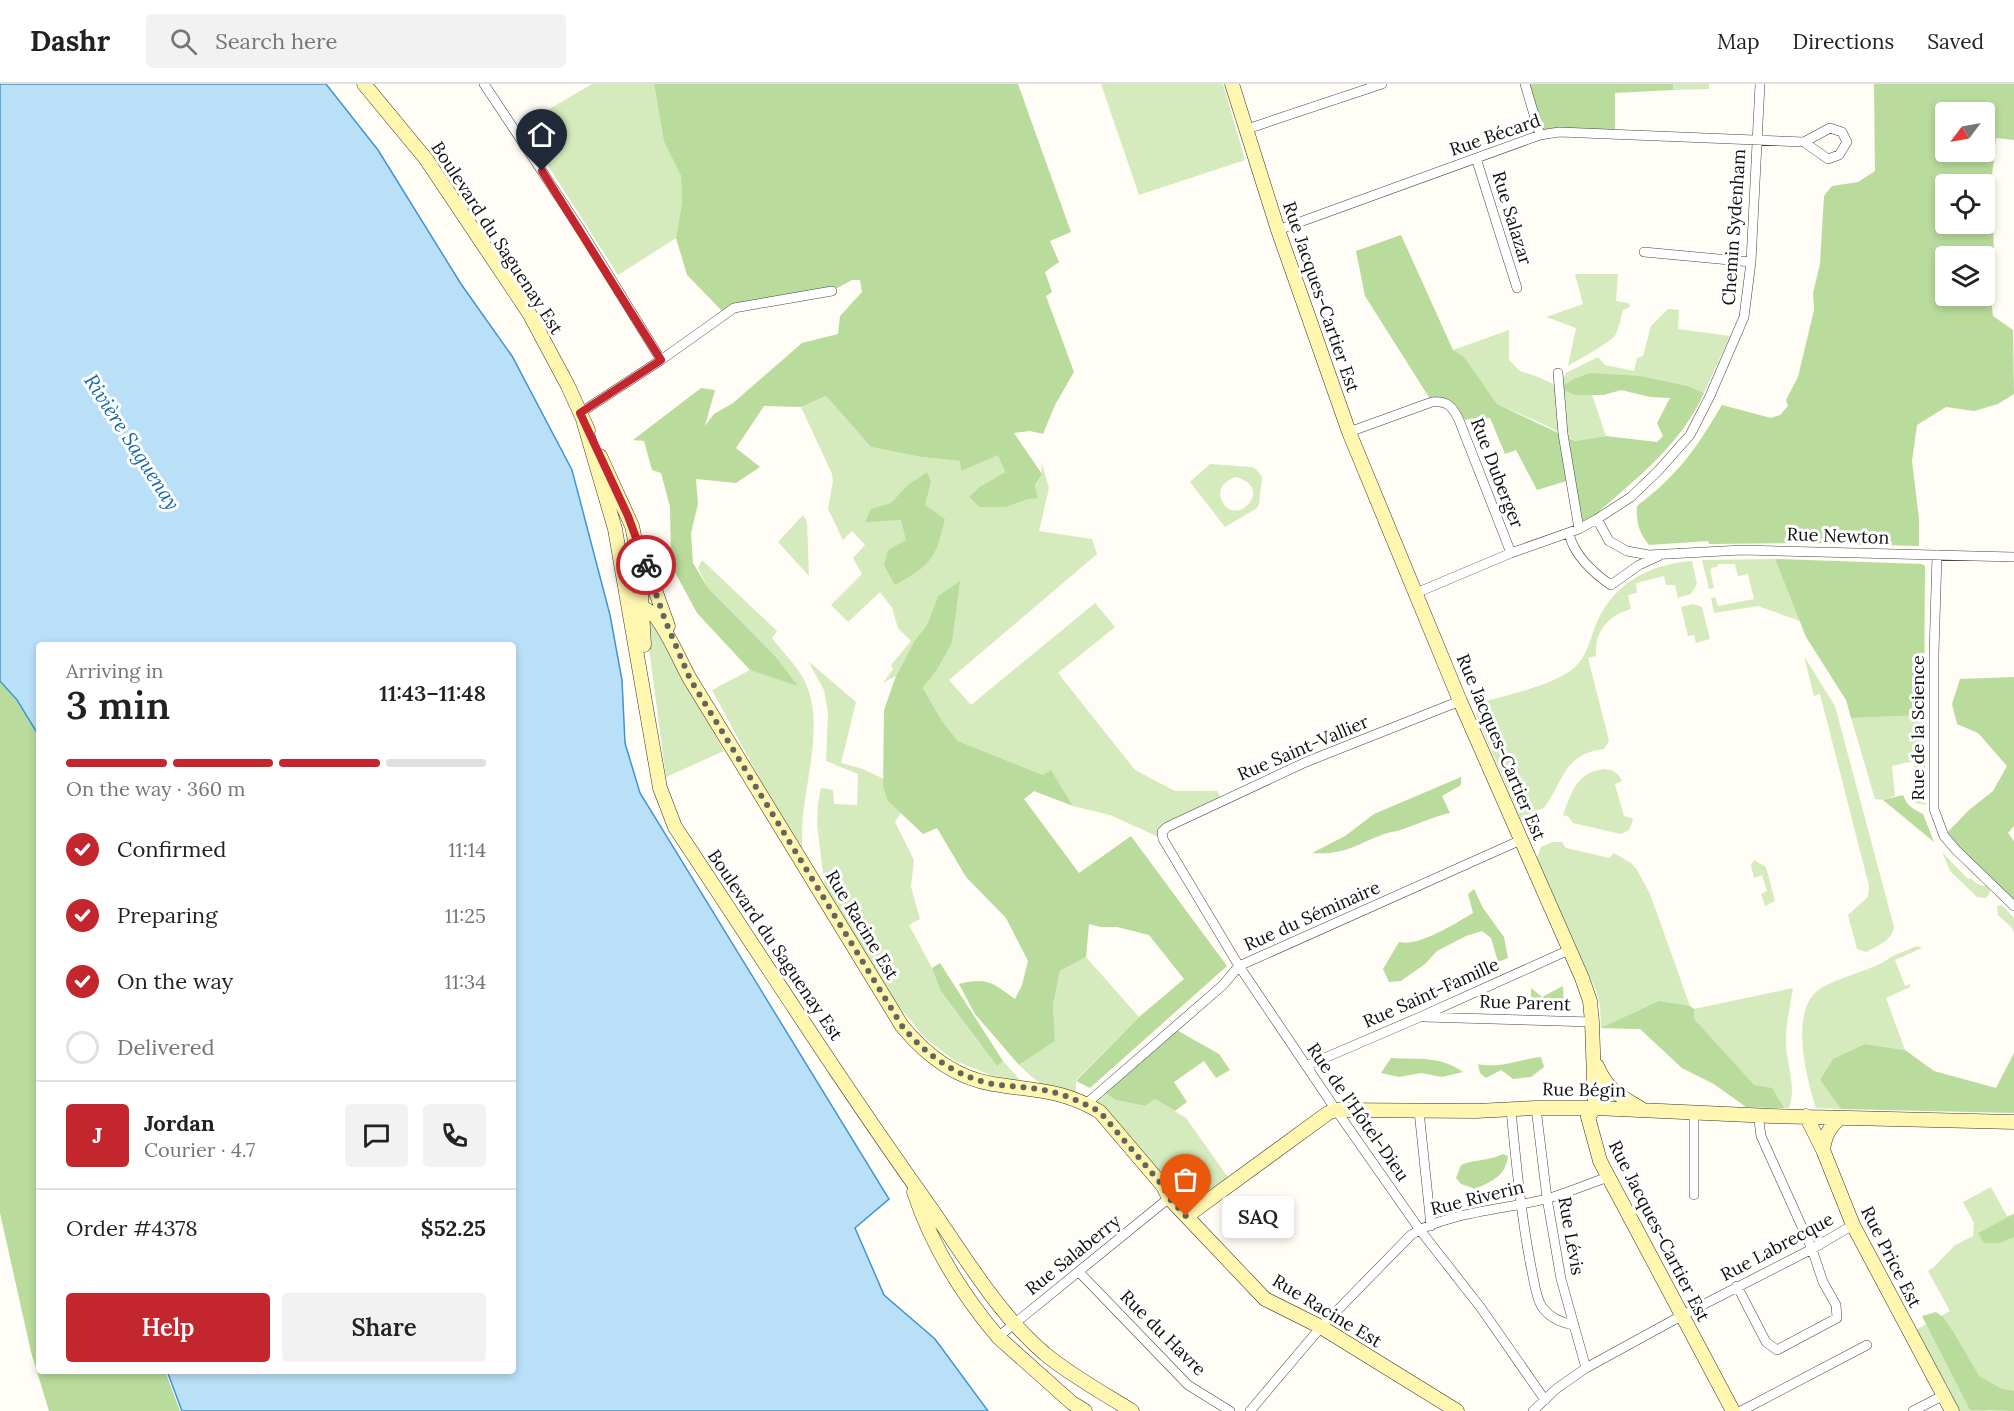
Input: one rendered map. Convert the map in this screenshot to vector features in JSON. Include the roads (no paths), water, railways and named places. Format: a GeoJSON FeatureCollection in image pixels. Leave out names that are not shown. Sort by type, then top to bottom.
{"type":"FeatureCollection","features":[{"type":"Feature","properties":{"kind":"main road","name":"Boulevard du Saguenay Est"},"geometry":{"type":"LineString","coordinates":[[364,84],[426,159],[529,314],[568,386],[632,526],[639,559],[649,716]]}},
{"type":"Feature","properties":{"kind":"main road","name":"Rue Jacques-Cartier Est"},"geometry":{"type":"LineString","coordinates":[[1232,84],[1278,230],[1349,432],[1460,701],[1590,1001],[1595,1108],[1588,1117],[1600,1161],[1733,1411]]}},
{"type":"Feature","properties":{"kind":"main road","name":"Boulevard du Saguenay Est"},"geometry":{"type":"LineString","coordinates":[[582,418],[615,529],[660,788],[675,827],[909,1178],[1015,1324],[1045,1353],[1074,1376],[1132,1411]]}},
{"type":"Feature","properties":{"kind":"main road","name":"Rue Racine Est"},"geometry":{"type":"LineString","coordinates":[[632,526],[684,667]]}},
{"type":"Feature","properties":{"kind":"main road","name":"Rue Racine Est"},"geometry":{"type":"LineString","coordinates":[[628,597],[634,605],[653,614],[902,1026],[917,1045],[936,1060],[982,1081],[1049,1091],[1086,1104],[1100,1112],[1163,1186],[1169,1198],[1265,1299],[1321,1327],[1457,1411]]}},
{"type":"Feature","properties":{"kind":"main road"},"geometry":{"type":"LineString","coordinates":[[1593,1059],[1604,1082],[1642,1109]]}},
{"type":"Feature","properties":{"kind":"main road","name":"Rue Bégin"},"geometry":{"type":"LineString","coordinates":[[1336,1110],[1419,1112],[1595,1108],[1840,1118],[2014,1122]]}},
{"type":"Feature","properties":{"kind":"main road"},"geometry":{"type":"LineString","coordinates":[[1186,1216],[1328,1113],[1336,1110]]}},
{"type":"Feature","properties":{"kind":"main road","name":"Rue Price Est"},"geometry":{"type":"LineString","coordinates":[[1806,1116],[1823,1150],[1852,1225],[1952,1411]]}},
{"type":"Feature","properties":{"kind":"main road"},"geometry":{"type":"LineString","coordinates":[[1823,1150],[1825,1136],[1830,1126],[1840,1118]]}},
{"type":"Feature","properties":{"kind":"main road","name":"Boulevard du Saguenay Est"},"geometry":{"type":"LineString","coordinates":[[909,1178],[925,1226],[951,1273],[998,1337],[1071,1403],[1085,1411]]}},
{"type":"Feature","properties":{"kind":"street"},"geometry":{"type":"LineString","coordinates":[[484,84],[581,230],[661,360]]}},
{"type":"Feature","properties":{"kind":"street"},"geometry":{"type":"LineString","coordinates":[[1247,129],[1382,84]]}},
{"type":"Feature","properties":{"kind":"street"},"geometry":{"type":"LineString","coordinates":[[1525,84],[1540,135]]}},
{"type":"Feature","properties":{"kind":"street","name":"Chemin Sydenham"},"geometry":{"type":"LineString","coordinates":[[1416,593],[1510,554],[1579,529],[1597,519],[1631,497],[1690,435],[1710,396],[1744,317],[1750,262],[1760,84]]}},
{"type":"Feature","properties":{"kind":"street","name":"Rue Bécard"},"geometry":{"type":"LineString","coordinates":[[1278,230],[1540,135],[1559,132],[1804,142]]}},
{"type":"Feature","properties":{"kind":"street","name":"Rue Salazar"},"geometry":{"type":"LineString","coordinates":[[1476,158],[1516,288]]}},
{"type":"Feature","properties":{"kind":"street"},"geometry":{"type":"LineString","coordinates":[[1644,252],[1750,262]]}},
{"type":"Feature","properties":{"kind":"street"},"geometry":{"type":"LineString","coordinates":[[582,418],[734,308],[832,291]]}},
{"type":"Feature","properties":{"kind":"street"},"geometry":{"type":"LineString","coordinates":[[1558,373],[1563,434],[1579,529]]}},
{"type":"Feature","properties":{"kind":"street","name":"Rue Duberger"},"geometry":{"type":"LineString","coordinates":[[1349,432],[1432,402],[1441,401],[1449,404],[1459,420],[1510,554]]}},
{"type":"Feature","properties":{"kind":"street","name":"Rue Newton"},"geometry":{"type":"LineString","coordinates":[[1597,519],[1609,541],[1627,551],[1661,555],[1742,550],[2014,557]]}},
{"type":"Feature","properties":{"kind":"street","name":"Rue Newton"},"geometry":{"type":"LineString","coordinates":[[1569,533],[1571,542],[1584,561],[1611,585],[1639,565],[1661,555]]}},
{"type":"Feature","properties":{"kind":"street","name":"Rue de la Science"},"geometry":{"type":"LineString","coordinates":[[1937,555],[1934,653],[1934,809],[1944,836],[2014,906]]}},
{"type":"Feature","properties":{"kind":"street","name":"Rue Saint-Vallier"},"geometry":{"type":"LineString","coordinates":[[1162,832],[1167,827],[1305,762],[1460,701]]}},
{"type":"Feature","properties":{"kind":"street","name":"Rue de l'Hôtel-Dieu"},"geometry":{"type":"LineString","coordinates":[[1162,832],[1163,839],[1239,966],[1306,1066],[1420,1230],[1481,1308],[1545,1400]]}},
{"type":"Feature","properties":{"kind":"street","name":"Rue du Séminaire"},"geometry":{"type":"LineString","coordinates":[[1086,1104],[1222,984],[1239,966],[1521,840]]}},
{"type":"Feature","properties":{"kind":"street","name":"Rue Saint-Famille"},"geometry":{"type":"LineString","coordinates":[[1306,1066],[1569,950]]}},
{"type":"Feature","properties":{"kind":"street","name":"Rue Parent"},"geometry":{"type":"LineString","coordinates":[[1420,1017],[1592,1022]]}},
{"type":"Feature","properties":{"kind":"street","name":"Rue Lévis"},"geometry":{"type":"LineString","coordinates":[[1536,1108],[1547,1198],[1561,1279],[1586,1368]]}},
{"type":"Feature","properties":{"kind":"street"},"geometry":{"type":"LineString","coordinates":[[1511,1110],[1520,1204],[1537,1295],[1542,1307],[1554,1318],[1562,1323],[1574,1325]]}},
{"type":"Feature","properties":{"kind":"street"},"geometry":{"type":"LineString","coordinates":[[1694,1111],[1694,1195]]}},
{"type":"Feature","properties":{"kind":"street"},"geometry":{"type":"LineString","coordinates":[[1419,1112],[1431,1226]]}},
{"type":"Feature","properties":{"kind":"street"},"geometry":{"type":"LineString","coordinates":[[1737,1286],[1766,1342],[1777,1350],[1837,1318],[1836,1305],[1823,1282],[1812,1249],[1761,1136],[1758,1114]]}},
{"type":"Feature","properties":{"kind":"street","name":"Rue Riverin"},"geometry":{"type":"LineString","coordinates":[[1250,1411],[1321,1327],[1411,1235],[1454,1218],[1547,1198],[1608,1177]]}},
{"type":"Feature","properties":{"kind":"street","name":"Rue Salaberry"},"geometry":{"type":"LineString","coordinates":[[998,1337],[1169,1198]]}},
{"type":"Feature","properties":{"kind":"street","name":"Rue Labrecque"},"geometry":{"type":"LineString","coordinates":[[1533,1411],[1568,1380],[1586,1368],[1737,1286],[1812,1249],[1852,1225]]}},
{"type":"Feature","properties":{"kind":"street","name":"Rue du Havre"},"geometry":{"type":"LineString","coordinates":[[1079,1272],[1188,1385],[1230,1411]]}},
{"type":"Feature","properties":{"kind":"street"},"geometry":{"type":"LineString","coordinates":[[1741,1411],[1867,1345]]}},
{"type":"Feature","properties":{"kind":"street"},"geometry":{"type":"LineString","coordinates":[[1913,1411],[1944,1395]]}},
{"type":"Feature","properties":{"kind":"water","name":"Rivière Saguenay"},"geometry":{"type":"Polygon","coordinates":[[[0,84],[326,84],[378,150],[461,284],[512,356],[572,470],[610,615],[622,680],[625,743],[640,793],[889,1199],[855,1228],[884,1295],[935,1339],[988,1411],[182,1411],[168,1374],[516,1374],[516,642],[36,642],[36,731],[17,700],[0,681],[0,84]]]}},
{"type":"Feature","properties":{"kind":"place","name":"SAQ"},"geometry":{"type":"Point","coordinates":[1186,1216]}}]}
